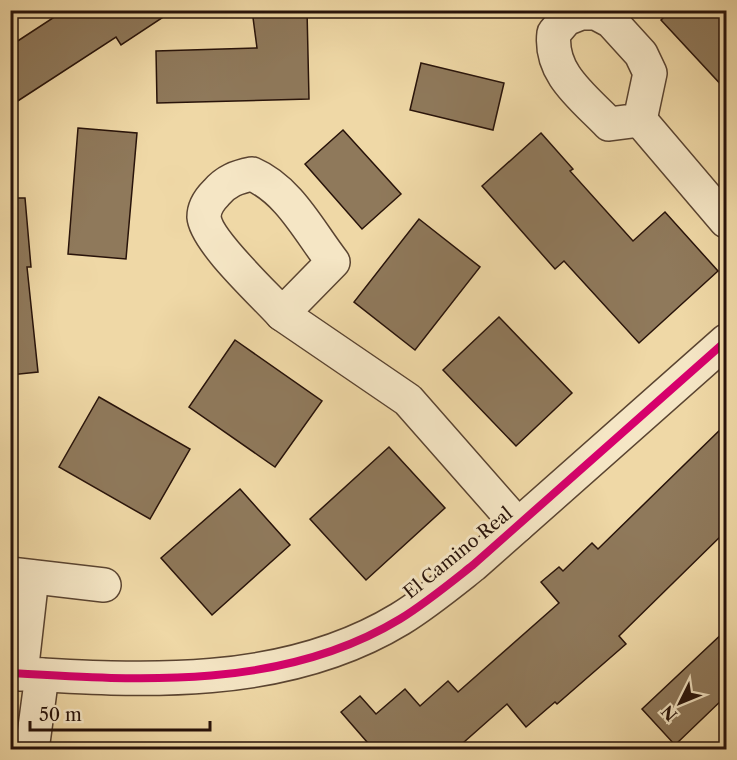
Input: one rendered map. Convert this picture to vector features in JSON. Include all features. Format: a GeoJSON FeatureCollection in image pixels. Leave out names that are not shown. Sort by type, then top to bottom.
{"type":"FeatureCollection","features":[{"type":"Feature","properties":{"kind":"street"},"geometry":{"type":"LineString","coordinates":[[640,120],[726,221]]}},
{"type":"Feature","properties":{"kind":"street"},"geometry":{"type":"LineString","coordinates":[[282,314],[408,400],[518,525]]}},
{"type":"Feature","properties":{"kind":"street","name":"El Camino Real"},"geometry":{"type":"LineString","coordinates":[[24,674],[110,679],[228,674],[281,667],[322,655],[407,614],[441,590],[726,341]]}},
{"type":"Feature","properties":{"kind":"street"},"geometry":{"type":"LineString","coordinates":[[32,750],[24,674],[21,575],[104,585]]}},
{"type":"Feature","properties":{"kind":"building"},"geometry":{"type":"Polygon","coordinates":[[[65,10],[174,10],[121,45],[116,37],[10,106],[10,46],[65,10]]]}},
{"type":"Feature","properties":{"kind":"building"},"geometry":{"type":"Polygon","coordinates":[[[252,10],[307,10],[309,99],[157,103],[156,51],[257,48],[252,10]]]}},
{"type":"Feature","properties":{"kind":"building"},"geometry":{"type":"Polygon","coordinates":[[[671,10],[726,10],[726,90],[661,20],[671,10]]]}},
{"type":"Feature","properties":{"kind":"building"},"geometry":{"type":"Polygon","coordinates":[[[421,63],[504,83],[493,130],[410,110],[421,63]]]}},
{"type":"Feature","properties":{"kind":"building"},"geometry":{"type":"Polygon","coordinates":[[[78,128],[137,133],[126,259],[68,254],[78,128]]]}},
{"type":"Feature","properties":{"kind":"building"},"geometry":{"type":"Polygon","coordinates":[[[343,130],[401,194],[362,229],[305,164],[343,130]]]}},
{"type":"Feature","properties":{"kind":"building"},"geometry":{"type":"Polygon","coordinates":[[[541,133],[573,169],[570,171],[633,241],[665,212],[718,271],[639,343],[564,261],[555,269],[482,186],[541,133]]]}},
{"type":"Feature","properties":{"kind":"building"},"geometry":{"type":"Polygon","coordinates":[[[10,198],[25,198],[31,267],[27,267],[38,372],[10,375],[10,198]]]}},
{"type":"Feature","properties":{"kind":"building"},"geometry":{"type":"Polygon","coordinates":[[[419,219],[480,267],[415,350],[354,302],[419,219]]]}},
{"type":"Feature","properties":{"kind":"building"},"geometry":{"type":"Polygon","coordinates":[[[499,317],[572,393],[516,446],[443,370],[499,317]]]}},
{"type":"Feature","properties":{"kind":"building"},"geometry":{"type":"Polygon","coordinates":[[[235,340],[322,401],[275,467],[189,407],[235,340]]]}},
{"type":"Feature","properties":{"kind":"building"},"geometry":{"type":"Polygon","coordinates":[[[99,397],[190,449],[150,519],[59,467],[99,397]]]}},
{"type":"Feature","properties":{"kind":"building"},"geometry":{"type":"Polygon","coordinates":[[[726,424],[726,531],[619,636],[626,644],[557,704],[555,702],[526,727],[507,704],[455,750],[374,750],[341,712],[360,696],[376,714],[405,689],[420,706],[448,681],[458,692],[559,603],[541,582],[559,567],[563,571],[592,543],[598,549],[726,424]]]}},
{"type":"Feature","properties":{"kind":"building"},"geometry":{"type":"Polygon","coordinates":[[[389,447],[445,508],[366,580],[310,519],[389,447]]]}},
{"type":"Feature","properties":{"kind":"building"},"geometry":{"type":"Polygon","coordinates":[[[240,489],[290,545],[212,615],[161,558],[240,489]]]}},
{"type":"Feature","properties":{"kind":"building"},"geometry":{"type":"Polygon","coordinates":[[[726,630],[726,696],[675,745],[642,709],[726,630]]]}},
{"type":"Feature","properties":{"kind":"cycle path"},"geometry":{"type":"LineString","coordinates":[[10,673],[110,678],[210,676],[308,659],[355,642],[410,613],[473,565],[726,341]]}}]}
